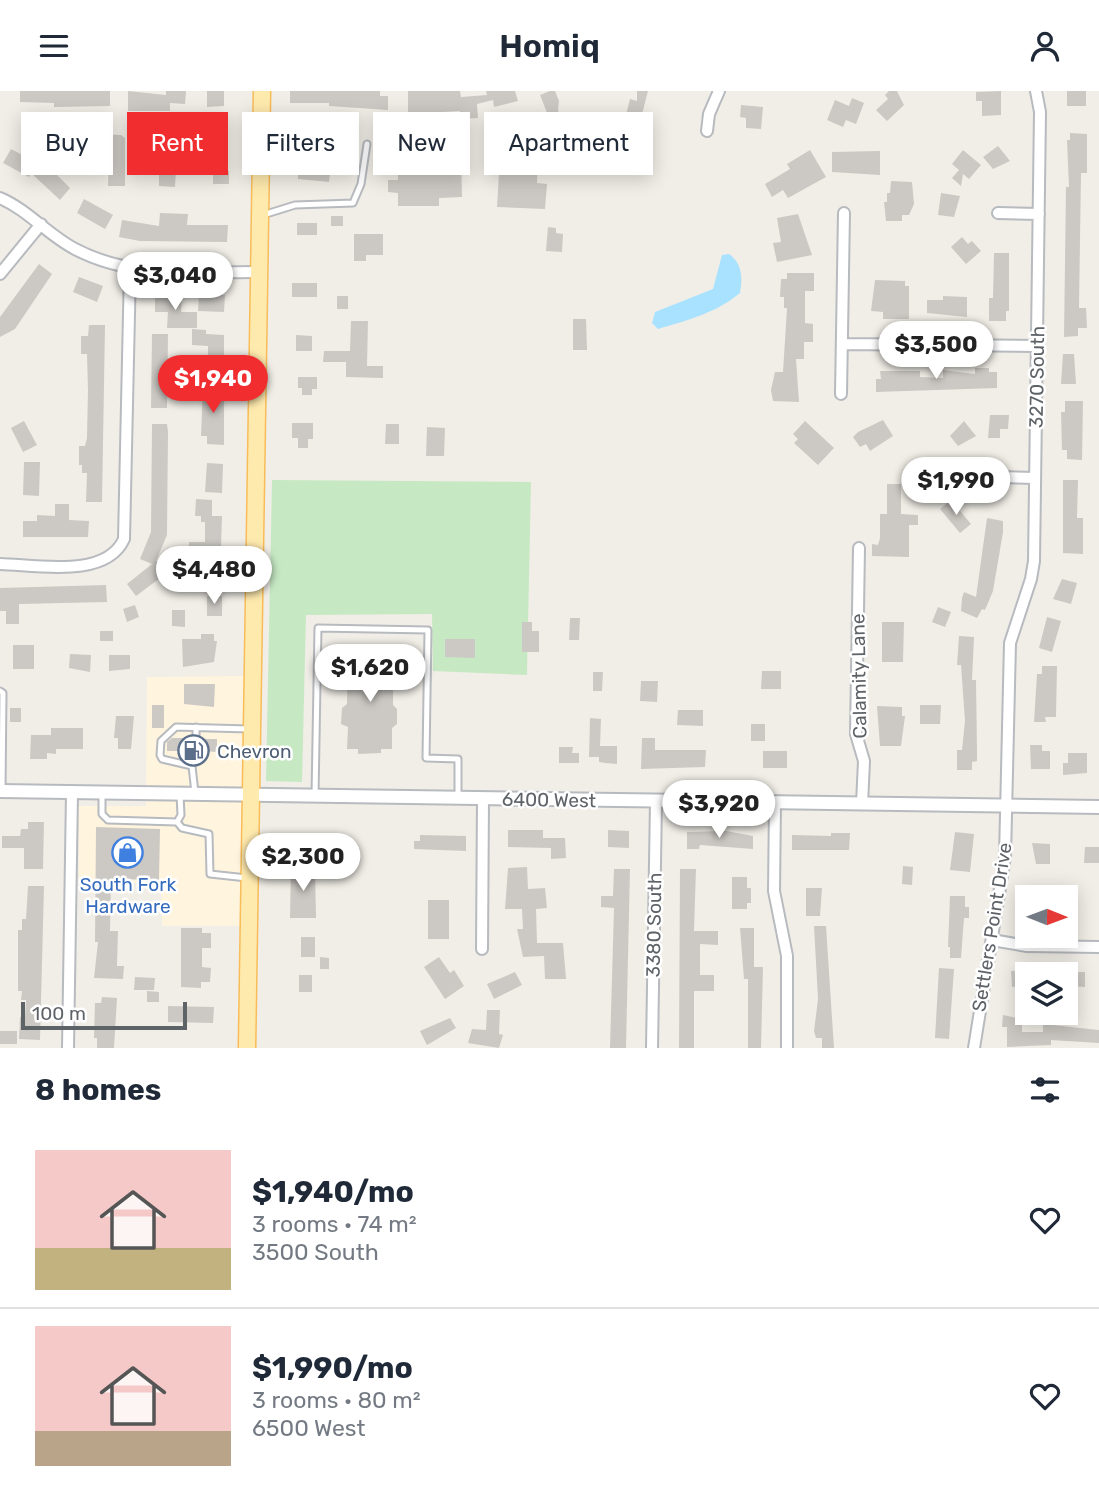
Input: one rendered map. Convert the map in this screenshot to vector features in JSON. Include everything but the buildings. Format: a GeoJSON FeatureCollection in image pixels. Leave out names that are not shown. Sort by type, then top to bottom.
{"type":"FeatureCollection","features":[{"type":"Feature","properties":{"kind":"main road"},"geometry":{"type":"LineString","coordinates":[[247,1048],[262,91]]}},
{"type":"Feature","properties":{"kind":"street"},"geometry":{"type":"LineString","coordinates":[[707,131],[709,114],[719,91]]}},
{"type":"Feature","properties":{"kind":"street","name":"3270 South"},"geometry":{"type":"LineString","coordinates":[[1007,806],[1009,650],[1012,629],[1033,571],[1040,112],[1036,91]]}},
{"type":"Feature","properties":{"kind":"street"},"geometry":{"type":"LineString","coordinates":[[0,198],[74,248],[131,269],[259,272]]}},
{"type":"Feature","properties":{"kind":"street"},"geometry":{"type":"LineString","coordinates":[[841,394],[844,213]]}},
{"type":"Feature","properties":{"kind":"street"},"geometry":{"type":"LineString","coordinates":[[998,213],[1039,214]]}},
{"type":"Feature","properties":{"kind":"street"},"geometry":{"type":"LineString","coordinates":[[0,274],[41,224]]}},
{"type":"Feature","properties":{"kind":"street"},"geometry":{"type":"LineString","coordinates":[[0,564],[94,565],[110,558],[117,551],[126,527],[131,269]]}},
{"type":"Feature","properties":{"kind":"street"},"geometry":{"type":"LineString","coordinates":[[842,344],[1037,346]]}},
{"type":"Feature","properties":{"kind":"street"},"geometry":{"type":"LineString","coordinates":[[994,477],[1035,478]]}},
{"type":"Feature","properties":{"kind":"street","name":"Calamity Lane"},"geometry":{"type":"LineString","coordinates":[[859,548],[856,734],[864,761],[862,804]]}},
{"type":"Feature","properties":{"kind":"street","name":"6400 West"},"geometry":{"type":"LineString","coordinates":[[1,792],[1099,807]]}},
{"type":"Feature","properties":{"kind":"street"},"geometry":{"type":"LineString","coordinates":[[68,1048],[72,793]]}},
{"type":"Feature","properties":{"kind":"street"},"geometry":{"type":"LineString","coordinates":[[482,949],[483,799]]}},
{"type":"Feature","properties":{"kind":"street","name":"3380 South"},"geometry":{"type":"LineString","coordinates":[[652,1048],[656,801]]}},
{"type":"Feature","properties":{"kind":"street"},"geometry":{"type":"LineString","coordinates":[[775,803],[774,891],[787,956],[788,1048]]}},
{"type":"Feature","properties":{"kind":"street","name":"Settlers Point Drive"},"geometry":{"type":"LineString","coordinates":[[974,1048],[1005,865],[1007,806]]}},
{"type":"Feature","properties":{"kind":"street"},"geometry":{"type":"LineString","coordinates":[[992,940],[1027,946],[1099,947]]}},
{"type":"Feature","properties":{"kind":"lane"},"geometry":{"type":"LineString","coordinates":[[260,216],[295,205],[353,204],[361,184],[367,144]]}},
{"type":"Feature","properties":{"kind":"lane"},"geometry":{"type":"LineString","coordinates":[[315,796],[318,628],[332,628],[428,630],[426,758],[458,759],[458,798]]}},
{"type":"Feature","properties":{"kind":"lane"},"geometry":{"type":"LineString","coordinates":[[0,691],[3,693],[1,792]]}},
{"type":"Feature","properties":{"kind":"lane"},"geometry":{"type":"LineString","coordinates":[[192,765],[162,759],[159,748],[171,730],[196,727],[252,729]]}},
{"type":"Feature","properties":{"kind":"lane"},"geometry":{"type":"LineString","coordinates":[[196,727],[196,739]]}},
{"type":"Feature","properties":{"kind":"lane"},"geometry":{"type":"LineString","coordinates":[[195,795],[192,765],[196,751]]}},
{"type":"Feature","properties":{"kind":"lane"},"geometry":{"type":"LineString","coordinates":[[102,793],[104,819],[177,822],[182,828],[209,834],[210,874],[250,878]]}},
{"type":"Feature","properties":{"kind":"lane"},"geometry":{"type":"LineString","coordinates":[[177,822],[181,815],[180,795]]}},
{"type":"Feature","properties":{"kind":"shaded area"},"geometry":{"type":"Polygon","coordinates":[[[246,676],[243,926],[162,926],[161,883],[79,883],[79,806],[146,806],[147,677],[246,676]]]}},
{"type":"Feature","properties":{"kind":"green space"},"geometry":{"type":"Polygon","coordinates":[[[272,480],[531,482],[527,675],[433,671],[432,614],[306,615],[302,782],[266,781],[272,480]]]}},
{"type":"Feature","properties":{"kind":"water"},"geometry":{"type":"Polygon","coordinates":[[[729,254],[737,262],[740,271],[740,293],[721,306],[691,319],[658,329],[652,323],[655,312],[713,289],[722,255],[729,254]]]}},
{"type":"Feature","properties":{"kind":"place","name":"Chevron"},"geometry":{"type":"Point","coordinates":[194,751]}},
{"type":"Feature","properties":{"kind":"place","name":"South Fork Hardware"},"geometry":{"type":"Point","coordinates":[128,853]}}]}
